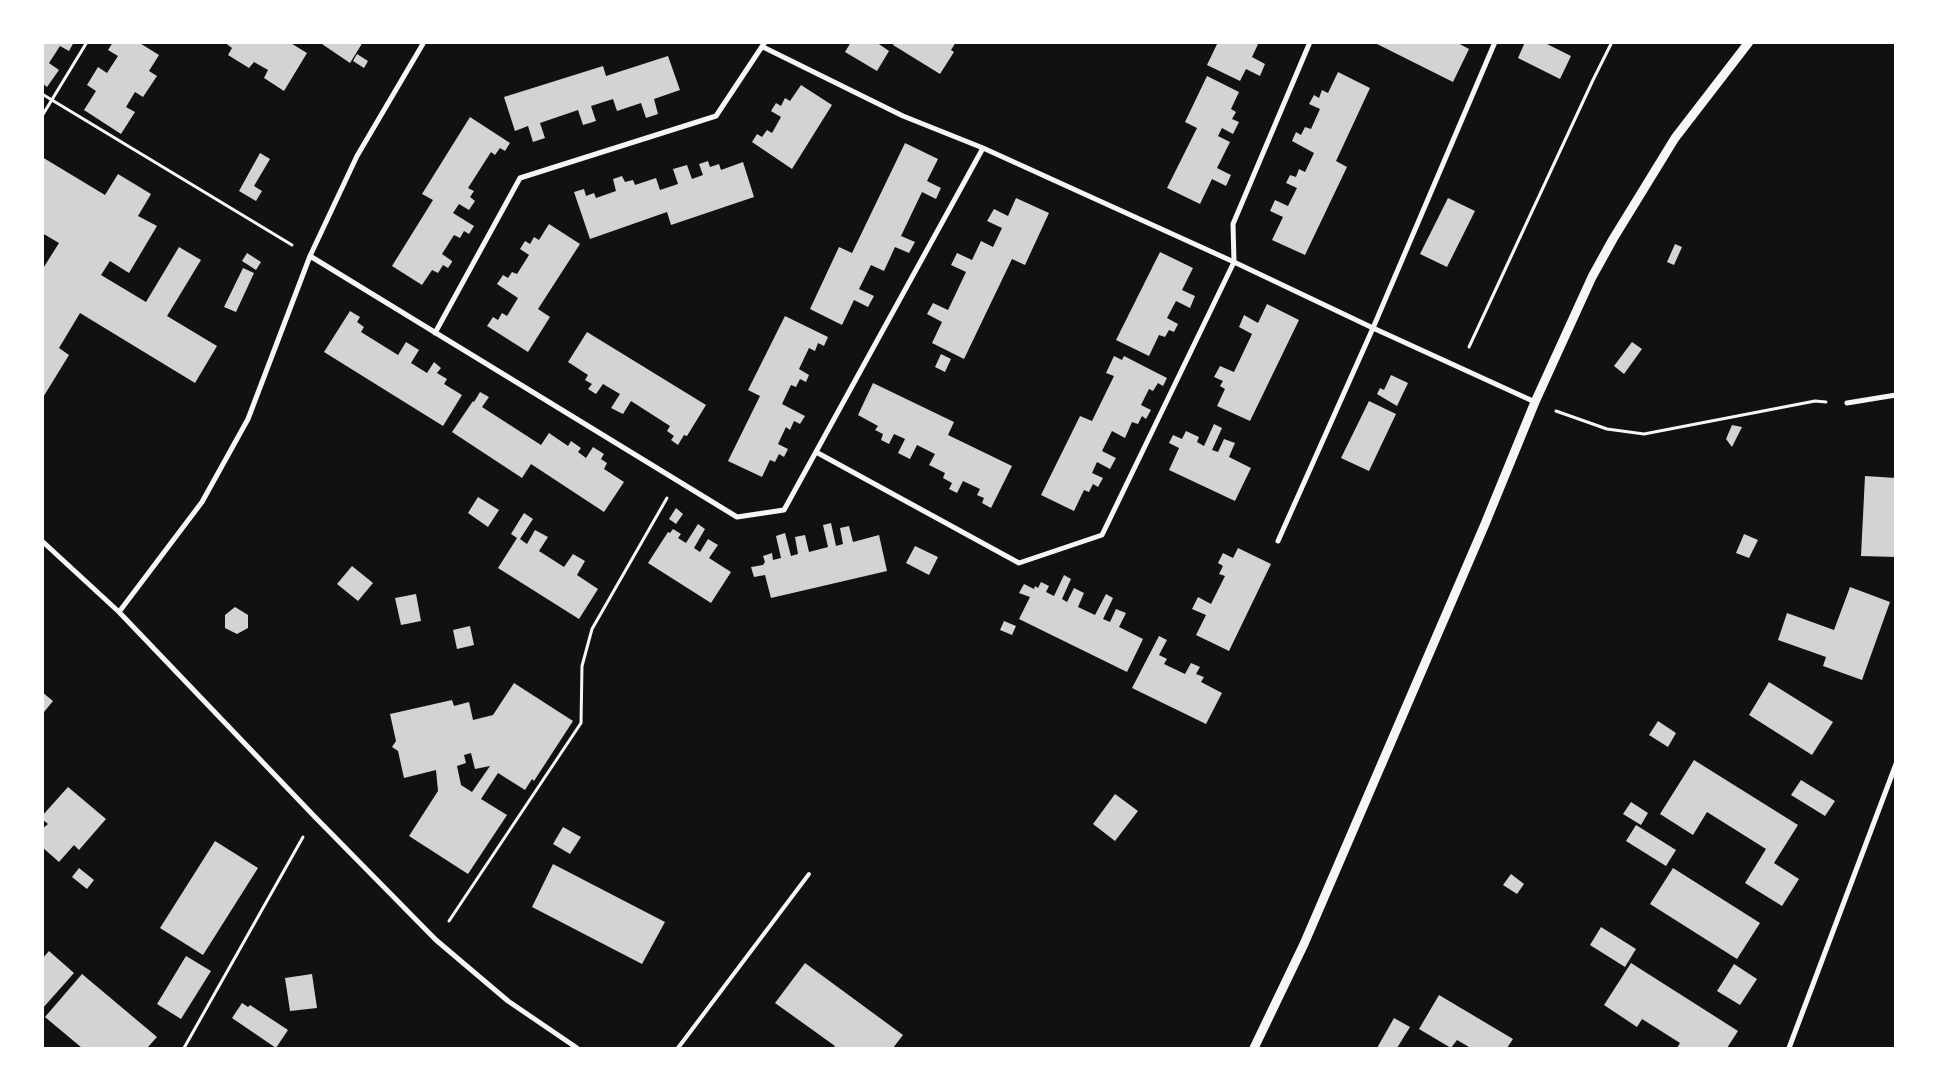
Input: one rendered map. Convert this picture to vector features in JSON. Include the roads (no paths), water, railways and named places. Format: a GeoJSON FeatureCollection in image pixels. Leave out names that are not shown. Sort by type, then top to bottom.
{"type":"FeatureCollection","features":[{"type":"Feature","properties":{"kind":"street"},"geometry":{"type":"LineString","coordinates":[[119,612],[202,502],[248,419],[310,256],[357,156],[424,42]]}},
{"type":"Feature","properties":{"kind":"street"},"geometry":{"type":"LineString","coordinates":[[816,452],[1019,563],[1102,535],[1234,262],[1233,224],[1310,42]]}},
{"type":"Feature","properties":{"kind":"street"},"geometry":{"type":"LineString","coordinates":[[1278,541],[1373,328],[1495,42]]}},
{"type":"Feature","properties":{"kind":"street"},"geometry":{"type":"LineString","coordinates":[[1254,1048],[1304,944],[1485,524],[1535,402],[1588,286],[1613,239],[1675,138],[1749,42]]}},
{"type":"Feature","properties":{"kind":"street"},"geometry":{"type":"LineString","coordinates":[[435,333],[520,178],[716,116],[764,45],[904,116],[983,148],[1535,402]]}},
{"type":"Feature","properties":{"kind":"street"},"geometry":{"type":"LineString","coordinates":[[310,256],[737,517],[784,510],[983,148]]}},
{"type":"Feature","properties":{"kind":"street"},"geometry":{"type":"LineString","coordinates":[[1847,403],[1896,395]]}},
{"type":"Feature","properties":{"kind":"street"},"geometry":{"type":"LineString","coordinates":[[42,541],[119,612],[315,817],[436,940],[508,1001],[577,1048]]}},
{"type":"Feature","properties":{"kind":"street"},"geometry":{"type":"LineString","coordinates":[[1789,1048],[1896,764]]}},
{"type":"Feature","properties":{"kind":"lane"},"geometry":{"type":"LineString","coordinates":[[678,1048],[808,874]]}}]}
